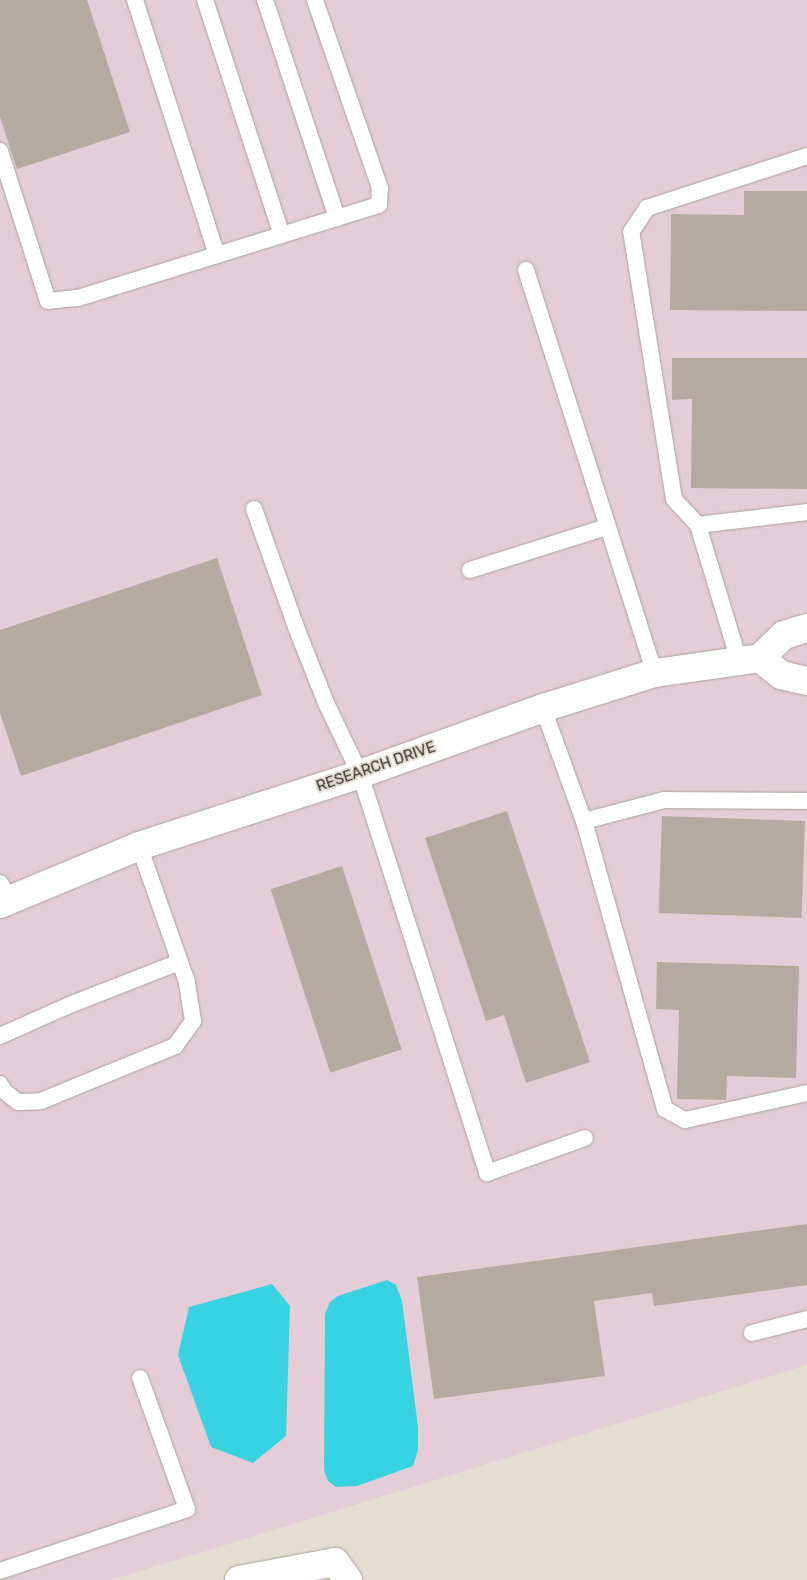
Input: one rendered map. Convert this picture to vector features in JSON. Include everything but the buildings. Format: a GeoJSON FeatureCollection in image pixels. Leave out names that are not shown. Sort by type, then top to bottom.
{"type":"FeatureCollection","features":[{"type":"Feature","properties":{"kind":"street"},"geometry":{"type":"LineString","coordinates":[[807,628],[784,635],[749,659],[781,675],[807,681]]}},
{"type":"Feature","properties":{"kind":"street","name":"RESEARCH DRIVE"},"geometry":{"type":"LineString","coordinates":[[3,895],[139,846],[360,774],[543,708],[655,673],[749,659]]}},
{"type":"Feature","properties":{"kind":"street"},"geometry":{"type":"LineString","coordinates":[[239,1580],[335,1562],[348,1580]]}},
{"type":"Feature","properties":{"kind":"lane"},"geometry":{"type":"LineString","coordinates":[[135,0],[217,256]]}},
{"type":"Feature","properties":{"kind":"lane"},"geometry":{"type":"LineString","coordinates":[[205,0],[282,236]]}},
{"type":"Feature","properties":{"kind":"lane"},"geometry":{"type":"LineString","coordinates":[[265,0],[337,218]]}},
{"type":"Feature","properties":{"kind":"lane"},"geometry":{"type":"LineString","coordinates":[[0,151],[48,301],[78,298],[379,205],[380,188],[315,0]]}},
{"type":"Feature","properties":{"kind":"lane"},"geometry":{"type":"LineString","coordinates":[[749,659],[698,525],[674,499],[631,232],[647,208],[807,156]]}},
{"type":"Feature","properties":{"kind":"lane"},"geometry":{"type":"LineString","coordinates":[[526,270],[606,527],[655,673]]}},
{"type":"Feature","properties":{"kind":"lane"},"geometry":{"type":"LineString","coordinates":[[254,509],[296,630],[326,703],[360,774],[488,1174],[585,1138]]}},
{"type":"Feature","properties":{"kind":"lane"},"geometry":{"type":"LineString","coordinates":[[698,525],[807,512]]}},
{"type":"Feature","properties":{"kind":"lane"},"geometry":{"type":"LineString","coordinates":[[470,570],[606,527]]}},
{"type":"Feature","properties":{"kind":"lane"},"geometry":{"type":"LineString","coordinates":[[543,708],[584,821],[665,1109],[685,1120],[807,1093]]}},
{"type":"Feature","properties":{"kind":"lane"},"geometry":{"type":"LineString","coordinates":[[584,821],[664,800],[807,801]]}},
{"type":"Feature","properties":{"kind":"lane"},"geometry":{"type":"LineString","coordinates":[[0,1084],[4,1091],[18,1102],[41,1101],[175,1046],[193,1021],[187,982],[139,846]]}},
{"type":"Feature","properties":{"kind":"lane"},"geometry":{"type":"LineString","coordinates":[[0,1036],[67,1006],[179,962]]}},
{"type":"Feature","properties":{"kind":"lane"},"geometry":{"type":"LineString","coordinates":[[752,1333],[807,1320]]}},
{"type":"Feature","properties":{"kind":"lane"},"geometry":{"type":"LineString","coordinates":[[0,1571],[186,1509],[140,1378]]}},
{"type":"Feature","properties":{"kind":"shaded area"},"geometry":{"type":"Polygon","coordinates":[[[0,0],[807,0],[807,1365],[112,1580],[0,1580],[0,0]]]}},
{"type":"Feature","properties":{"kind":"water"},"geometry":{"type":"Polygon","coordinates":[[[387,1280],[396,1285],[402,1301],[418,1427],[418,1450],[413,1466],[357,1486],[336,1487],[328,1481],[324,1470],[325,1314],[330,1302],[338,1296],[387,1280]]]}},
{"type":"Feature","properties":{"kind":"water"},"geometry":{"type":"Polygon","coordinates":[[[272,1284],[290,1306],[286,1436],[253,1463],[211,1447],[178,1355],[189,1307],[272,1284]]]}}]}
